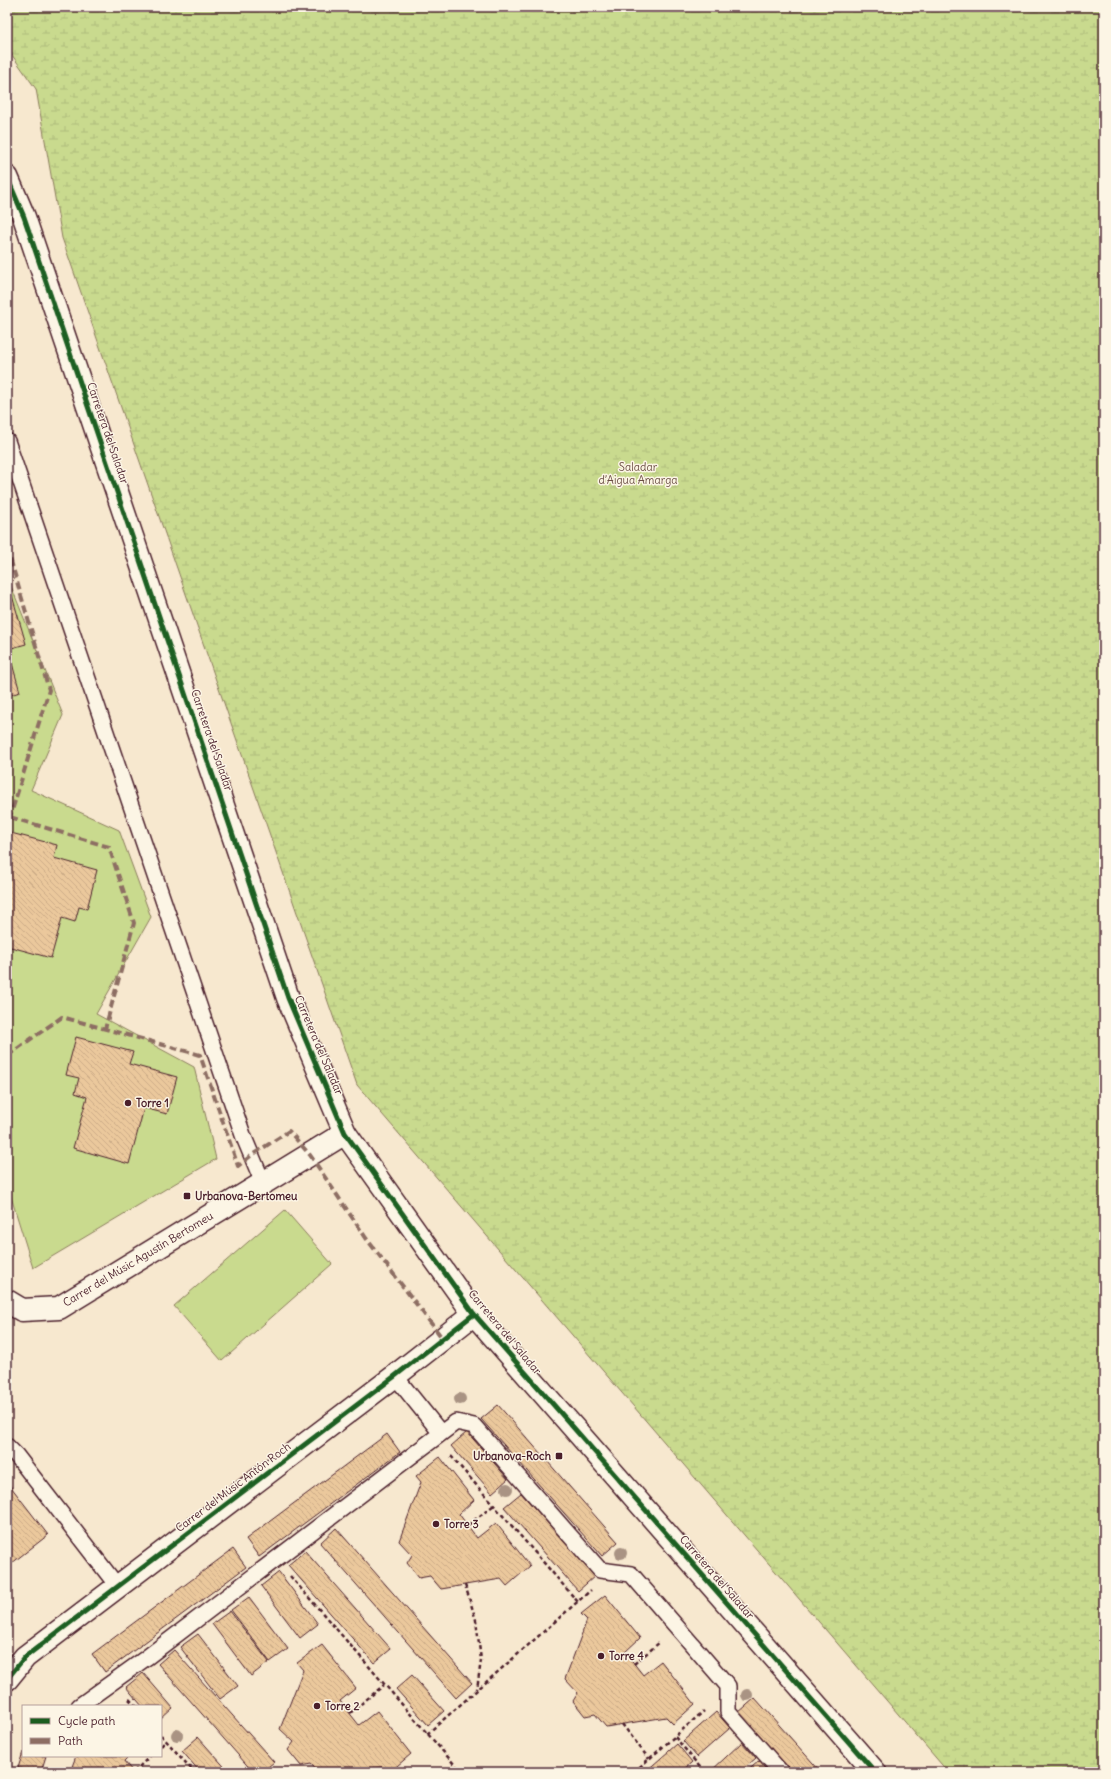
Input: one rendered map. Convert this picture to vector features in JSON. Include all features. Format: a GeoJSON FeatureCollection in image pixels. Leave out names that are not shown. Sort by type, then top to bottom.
{"type":"FeatureCollection","features":[{"type":"Feature","properties":{"kind":"street","name":"Carretera del Saladar"},"geometry":{"type":"LineString","coordinates":[[7,177],[27,225],[288,998],[345,1133],[474,1314],[875,1772]]}},
{"type":"Feature","properties":{"kind":"street","name":"Carrer del Músic Agustín Bertomeu"},"geometry":{"type":"LineString","coordinates":[[7,1301],[22,1310],[58,1308],[345,1133]]}},
{"type":"Feature","properties":{"kind":"street","name":"Carrer del Músic Antón Roch"},"geometry":{"type":"LineString","coordinates":[[7,1679],[25,1657],[395,1376],[474,1314]]}},
{"type":"Feature","properties":{"kind":"lane"},"geometry":{"type":"LineString","coordinates":[[7,441],[240,1127],[263,1183]]}},
{"type":"Feature","properties":{"kind":"lane"},"geometry":{"type":"LineString","coordinates":[[395,1376],[437,1435]]}},
{"type":"Feature","properties":{"kind":"lane"},"geometry":{"type":"LineString","coordinates":[[80,1705],[146,1658],[456,1422],[474,1426],[600,1570],[631,1574],[728,1686],[728,1712],[781,1772]]}},
{"type":"Feature","properties":{"kind":"lane"},"geometry":{"type":"LineString","coordinates":[[7,1446],[16,1455],[118,1587]]}},
{"type":"Feature","properties":{"kind":"path"},"geometry":{"type":"LineString","coordinates":[[437,1435],[494,1505],[578,1602]]}},
{"type":"Feature","properties":{"kind":"path"},"geometry":{"type":"LineString","coordinates":[[468,1525],[494,1505]]}},
{"type":"Feature","properties":{"kind":"path"},"geometry":{"type":"LineString","coordinates":[[275,1559],[461,1772]]}},
{"type":"Feature","properties":{"kind":"path"},"geometry":{"type":"LineString","coordinates":[[466,1585],[476,1620],[480,1653],[477,1690]]}},
{"type":"Feature","properties":{"kind":"path"},"geometry":{"type":"LineString","coordinates":[[427,1734],[595,1586]]}},
{"type":"Feature","properties":{"kind":"path"},"geometry":{"type":"LineString","coordinates":[[634,1664],[665,1638]]}},
{"type":"Feature","properties":{"kind":"path"},"geometry":{"type":"LineString","coordinates":[[350,1713],[384,1685]]}},
{"type":"Feature","properties":{"kind":"path"},"geometry":{"type":"LineString","coordinates":[[634,1772],[706,1709]]}},
{"type":"Feature","properties":{"kind":"path"},"geometry":{"type":"LineString","coordinates":[[622,1724],[649,1759]]}},
{"type":"Feature","properties":{"kind":"path"},"geometry":{"type":"LineString","coordinates":[[162,1736],[194,1772]]}},
{"type":"Feature","properties":{"kind":"path"},"geometry":{"type":"LineString","coordinates":[[674,1737],[704,1772]]}},
{"type":"Feature","properties":{"kind":"path"},"geometry":{"type":"LineString","coordinates":[[162,1745],[166,1741]]}},
{"type":"Feature","properties":{"kind":"path"},"geometry":{"type":"LineString","coordinates":[[134,1772],[149,1757]]}},
{"type":"Feature","properties":{"kind":"path"},"geometry":{"type":"LineString","coordinates":[[454,1772],[458,1769]]}},
{"type":"Feature","properties":{"kind":"green space","name":"Saladar d’Aigua Amarga"},"geometry":{"type":"Polygon","coordinates":[[[7,7],[1104,7],[1104,1772],[948,1772],[357,1085],[62,238],[36,89],[7,48],[7,7]]]}},
{"type":"Feature","properties":{"kind":"green space"},"geometry":{"type":"Polygon","coordinates":[[[7,576],[63,715],[31,790],[119,830],[151,917],[96,1014],[194,1067],[216,1159],[33,1268],[7,1184],[7,576]]]}},
{"type":"Feature","properties":{"kind":"green space"},"geometry":{"type":"Polygon","coordinates":[[[285,1210],[332,1264],[222,1361],[174,1306],[285,1210]]]}},
{"type":"Feature","properties":{"kind":"building"},"geometry":{"type":"Polygon","coordinates":[[[7,585],[9,585],[26,644],[8,649],[20,692],[7,696],[7,585]]]}},
{"type":"Feature","properties":{"kind":"building"},"geometry":{"type":"Polygon","coordinates":[[[7,832],[57,845],[54,858],[97,870],[87,909],[79,907],[75,922],[62,918],[51,958],[7,946],[7,899],[9,890],[7,890],[7,832]]]}},
{"type":"Feature","properties":{"kind":"building","name":"Torre 1"},"geometry":{"type":"Polygon","coordinates":[[[76,1037],[133,1052],[129,1064],[177,1077],[167,1114],[144,1108],[129,1164],[73,1148],[87,1097],[75,1093],[79,1078],[66,1075],[76,1037]]]}},
{"type":"Feature","properties":{"kind":"building"},"geometry":{"type":"Polygon","coordinates":[[[498,1405],[618,1542],[602,1556],[481,1419],[498,1405]]]}},
{"type":"Feature","properties":{"kind":"building"},"geometry":{"type":"Polygon","coordinates":[[[467,1432],[508,1479],[492,1493],[451,1446],[467,1432]]]}},
{"type":"Feature","properties":{"kind":"building"},"geometry":{"type":"Polygon","coordinates":[[[387,1434],[400,1452],[259,1557],[246,1539],[387,1434]]]}},
{"type":"Feature","properties":{"kind":"building","name":"Torre 3"},"geometry":{"type":"Polygon","coordinates":[[[440,1457],[474,1500],[459,1514],[477,1538],[496,1523],[530,1566],[507,1586],[501,1579],[441,1589],[430,1576],[419,1578],[407,1563],[412,1555],[399,1541],[421,1482],[416,1476],[440,1457]]]}},
{"type":"Feature","properties":{"kind":"building"},"geometry":{"type":"Polygon","coordinates":[[[8,1483],[48,1535],[7,1567],[7,1484],[8,1483]]]}},
{"type":"Feature","properties":{"kind":"building"},"geometry":{"type":"Polygon","coordinates":[[[521,1493],[595,1576],[578,1591],[504,1507],[521,1493]]]}},
{"type":"Feature","properties":{"kind":"building"},"geometry":{"type":"Polygon","coordinates":[[[336,1528],[472,1683],[456,1698],[320,1543],[336,1528]]]}},
{"type":"Feature","properties":{"kind":"building"},"geometry":{"type":"Polygon","coordinates":[[[233,1549],[246,1567],[105,1672],[92,1654],[233,1549]]]}},
{"type":"Feature","properties":{"kind":"building"},"geometry":{"type":"Polygon","coordinates":[[[305,1551],[391,1649],[374,1663],[288,1565],[305,1551]]]}},
{"type":"Feature","properties":{"kind":"building"},"geometry":{"type":"Polygon","coordinates":[[[279,1572],[318,1624],[300,1638],[261,1586],[279,1572]]]}},
{"type":"Feature","properties":{"kind":"building","name":"Torre 4"},"geometry":{"type":"Polygon","coordinates":[[[605,1595],[640,1638],[625,1652],[643,1675],[661,1661],[695,1704],[673,1724],[666,1717],[606,1727],[595,1714],[585,1716],[573,1701],[578,1693],[565,1679],[587,1620],[581,1614],[605,1595]]]}},
{"type":"Feature","properties":{"kind":"building"},"geometry":{"type":"Polygon","coordinates":[[[249,1597],[288,1649],[270,1662],[231,1610],[249,1597]]]}},
{"type":"Feature","properties":{"kind":"building"},"geometry":{"type":"Polygon","coordinates":[[[230,1611],[269,1662],[251,1676],[212,1624],[230,1611]]]}},
{"type":"Feature","properties":{"kind":"building"},"geometry":{"type":"Polygon","coordinates":[[[198,1634],[238,1686],[220,1699],[180,1647],[198,1634]]]}},
{"type":"Feature","properties":{"kind":"building","name":"Torre 2"},"geometry":{"type":"Polygon","coordinates":[[[322,1645],[356,1688],[340,1701],[359,1725],[377,1711],[411,1754],[390,1772],[387,1772],[382,1767],[351,1772],[318,1772],[311,1764],[301,1766],[288,1750],[294,1742],[280,1729],[303,1670],[297,1663],[322,1645]]]}},
{"type":"Feature","properties":{"kind":"building"},"geometry":{"type":"Polygon","coordinates":[[[174,1650],[274,1762],[262,1772],[253,1772],[158,1664],[174,1650]]]}},
{"type":"Feature","properties":{"kind":"building"},"geometry":{"type":"Polygon","coordinates":[[[143,1673],[173,1708],[162,1718],[162,1705],[141,1705],[126,1687],[143,1673]]]}},
{"type":"Feature","properties":{"kind":"building"},"geometry":{"type":"Polygon","coordinates":[[[412,1675],[444,1711],[428,1725],[396,1689],[412,1675]]]}},
{"type":"Feature","properties":{"kind":"building"},"geometry":{"type":"Polygon","coordinates":[[[755,1698],[821,1772],[790,1772],[738,1713],[755,1698]]]}},
{"type":"Feature","properties":{"kind":"building"},"geometry":{"type":"Polygon","coordinates":[[[716,1712],[730,1728],[697,1757],[683,1741],[716,1712]]]}},
{"type":"Feature","properties":{"kind":"building"},"geometry":{"type":"Polygon","coordinates":[[[198,1737],[229,1772],[200,1772],[182,1751],[198,1737]]]}},
{"type":"Feature","properties":{"kind":"building"},"geometry":{"type":"Polygon","coordinates":[[[742,1742],[756,1758],[740,1772],[710,1772],[742,1742]]]}},
{"type":"Feature","properties":{"kind":"building"},"geometry":{"type":"Polygon","coordinates":[[[677,1744],[692,1762],[681,1772],[645,1772],[677,1744]]]}},
{"type":"Feature","properties":{"kind":"building"},"geometry":{"type":"Polygon","coordinates":[[[22,1755],[22,1757],[46,1757],[41,1772],[18,1768],[22,1755]]]}},
{"type":"Feature","properties":{"kind":"building"},"geometry":{"type":"Polygon","coordinates":[[[76,1757],[128,1757],[124,1761],[133,1772],[70,1772],[76,1757]]]}},
{"type":"Feature","properties":{"kind":"building"},"geometry":{"type":"Polygon","coordinates":[[[759,1761],[768,1772],[746,1772],[759,1761]]]}},
{"type":"Feature","properties":{"kind":"marked path"},"geometry":{"type":"LineString","coordinates":[[7,548],[49,690],[10,817],[7,816]]}},
{"type":"Feature","properties":{"kind":"marked path"},"geometry":{"type":"LineString","coordinates":[[10,817],[109,847],[134,923],[105,1029]]}},
{"type":"Feature","properties":{"kind":"marked path"},"geometry":{"type":"LineString","coordinates":[[7,1056],[62,1017],[200,1055],[238,1166],[289,1131],[310,1155],[366,1238],[443,1339]]}},
{"type":"Feature","properties":{"kind":"cycle path"},"geometry":{"type":"LineString","coordinates":[[7,177],[24,217],[288,998],[345,1133],[474,1314],[875,1772]]}},
{"type":"Feature","properties":{"kind":"cycle path"},"geometry":{"type":"LineString","coordinates":[[7,1679],[25,1657],[395,1376],[474,1314]]}},
{"type":"Feature","properties":{"kind":"place","name":"Torre 1"},"geometry":{"type":"Point","coordinates":[128,1103]}},
{"type":"Feature","properties":{"kind":"place","name":"Urbanova-Bertomeu"},"geometry":{"type":"Point","coordinates":[187,1196]}},
{"type":"Feature","properties":{"kind":"place","name":"Urbanova-Roch"},"geometry":{"type":"Point","coordinates":[559,1456]}},
{"type":"Feature","properties":{"kind":"place","name":"Torre 3"},"geometry":{"type":"Point","coordinates":[436,1524]}},
{"type":"Feature","properties":{"kind":"place","name":"Torre 4"},"geometry":{"type":"Point","coordinates":[601,1656]}},
{"type":"Feature","properties":{"kind":"place","name":"Torre 2"},"geometry":{"type":"Point","coordinates":[317,1706]}}]}
